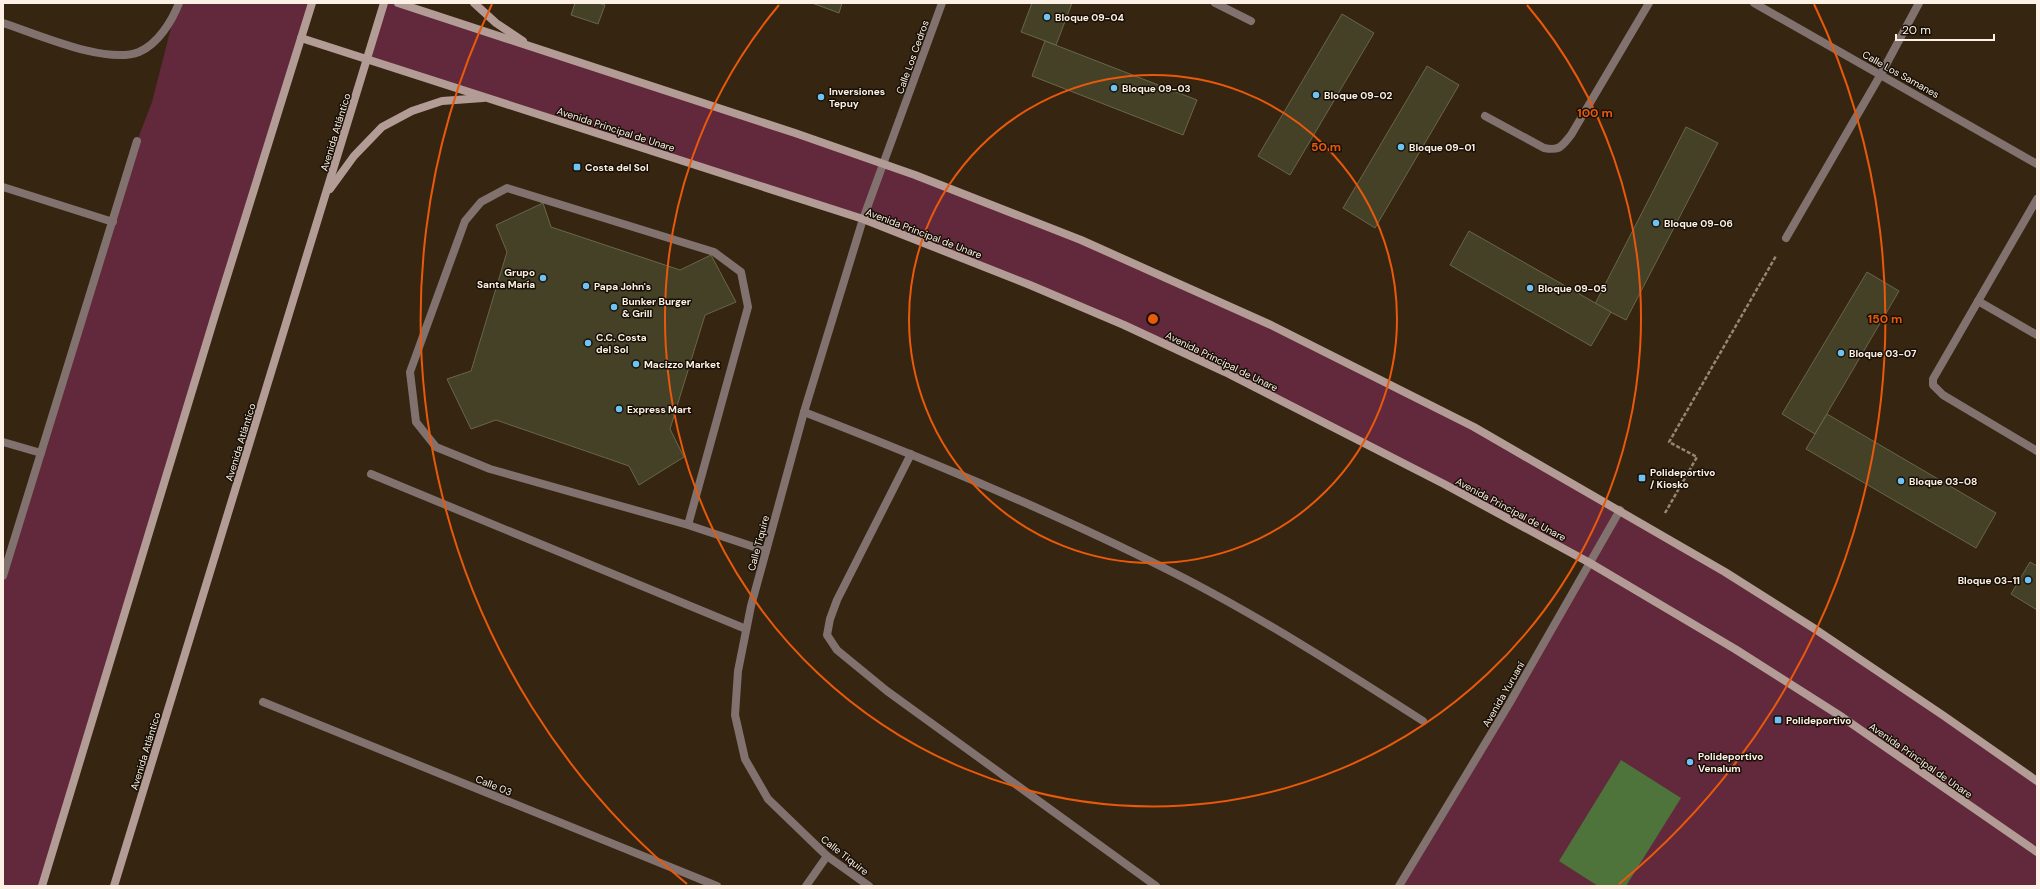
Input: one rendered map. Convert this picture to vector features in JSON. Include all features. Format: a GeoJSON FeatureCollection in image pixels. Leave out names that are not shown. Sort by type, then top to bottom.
{"type":"FeatureCollection","features":[{"type":"Feature","properties":{"kind":"street"},"geometry":{"type":"LineString","coordinates":[[3,23],[89,51],[117,56],[140,52],[157,39],[174,16],[179,3]]}},
{"type":"Feature","properties":{"kind":"street"},"geometry":{"type":"LineString","coordinates":[[42,886],[312,3]]}},
{"type":"Feature","properties":{"kind":"street","name":"Avenida Atlántico"},"geometry":{"type":"LineString","coordinates":[[114,886],[384,3]]}},
{"type":"Feature","properties":{"kind":"street"},"geometry":{"type":"LineString","coordinates":[[398,3],[773,125],[972,196],[1081,240],[1271,325],[1474,427],[1655,530],[1815,629],[2037,781]]}},
{"type":"Feature","properties":{"kind":"street"},"geometry":{"type":"LineString","coordinates":[[474,3],[496,23],[532,47]]}},
{"type":"Feature","properties":{"kind":"street","name":"Calle Los Cedros"},"geometry":{"type":"LineString","coordinates":[[883,164],[942,3]]}},
{"type":"Feature","properties":{"kind":"street"},"geometry":{"type":"LineString","coordinates":[[1215,3],[1250,20]]}},
{"type":"Feature","properties":{"kind":"street"},"geometry":{"type":"LineString","coordinates":[[1485,116],[1544,148],[1555,150],[1561,147],[1571,135],[1649,3]]}},
{"type":"Feature","properties":{"kind":"street","name":"Calle Los Samanes"},"geometry":{"type":"LineString","coordinates":[[1754,3],[2037,164]]}},
{"type":"Feature","properties":{"kind":"street"},"geometry":{"type":"LineString","coordinates":[[1786,238],[1881,74],[1919,3]]}},
{"type":"Feature","properties":{"kind":"street","name":"Avenida Principal de Unare"},"geometry":{"type":"LineString","coordinates":[[301,38],[863,219],[1030,285],[1124,325],[1225,372],[1437,480],[1590,563],[1735,649],[1836,713],[2037,852]]}},
{"type":"Feature","properties":{"kind":"street"},"geometry":{"type":"LineString","coordinates":[[326,195],[354,156],[382,127],[412,111],[442,101],[489,98]]}},
{"type":"Feature","properties":{"kind":"street"},"geometry":{"type":"LineString","coordinates":[[3,576],[138,141]]}},
{"type":"Feature","properties":{"kind":"street","name":"Calle Tiquire"},"geometry":{"type":"LineString","coordinates":[[869,886],[827,856],[768,799],[745,759],[735,715],[738,672],[746,629],[766,551],[804,412],[863,219],[883,164]]}},
{"type":"Feature","properties":{"kind":"street"},"geometry":{"type":"LineString","coordinates":[[3,187],[113,222]]}},
{"type":"Feature","properties":{"kind":"street"},"geometry":{"type":"LineString","coordinates":[[688,525],[748,307],[741,272],[714,252],[507,188],[481,202],[465,221],[410,372],[416,422],[436,447],[490,469],[688,525],[766,551]]}},
{"type":"Feature","properties":{"kind":"street"},"geometry":{"type":"LineString","coordinates":[[2037,199],[1933,379],[1933,385],[1943,395],[2037,452]]}},
{"type":"Feature","properties":{"kind":"street"},"geometry":{"type":"LineString","coordinates":[[1978,301],[2037,335]]}},
{"type":"Feature","properties":{"kind":"street"},"geometry":{"type":"LineString","coordinates":[[804,412],[911,454],[1069,523],[1184,578],[1333,663],[1423,721]]}},
{"type":"Feature","properties":{"kind":"street"},"geometry":{"type":"LineString","coordinates":[[3,442],[41,454]]}},
{"type":"Feature","properties":{"kind":"street"},"geometry":{"type":"LineString","coordinates":[[911,454],[837,600],[830,619],[827,635],[837,650],[887,691],[1156,886]]}},
{"type":"Feature","properties":{"kind":"street"},"geometry":{"type":"LineString","coordinates":[[370,474],[746,629]]}},
{"type":"Feature","properties":{"kind":"street","name":"Avenida Yuruaní"},"geometry":{"type":"LineString","coordinates":[[1399,886],[1509,704],[1620,510]]}},
{"type":"Feature","properties":{"kind":"street","name":"Calle 03"},"geometry":{"type":"LineString","coordinates":[[263,702],[717,886]]}},
{"type":"Feature","properties":{"kind":"street"},"geometry":{"type":"LineString","coordinates":[[806,886],[827,856]]}},
{"type":"Feature","properties":{"kind":"path"},"geometry":{"type":"LineString","coordinates":[[1655,530],[1697,457],[1669,442],[1786,238]]}},
{"type":"Feature","properties":{"kind":"shaded area"},"geometry":{"type":"Polygon","coordinates":[[[179,3],[312,3],[42,886],[3,886],[3,576],[137,141],[152,102],[174,16],[179,3]]]}},
{"type":"Feature","properties":{"kind":"shaded area"},"geometry":{"type":"Polygon","coordinates":[[[384,3],[398,3],[795,133],[1081,240],[1385,381],[1725,572],[2037,781],[2037,886],[1399,886],[1590,563],[1444,484],[1124,325],[863,219],[367,59],[384,3]]]}},
{"type":"Feature","properties":{"kind":"shaded area"},"geometry":{"type":"Polygon","coordinates":[[[1621,760],[1681,798],[1626,886],[1598,886],[1559,861],[1621,760]]]}},
{"type":"Feature","properties":{"kind":"building"},"geometry":{"type":"Polygon","coordinates":[[[575,3],[598,3],[605,5],[598,24],[571,15],[575,3]]]}},
{"type":"Feature","properties":{"kind":"building"},"geometry":{"type":"Polygon","coordinates":[[[812,3],[842,3],[839,13],[812,3]]]}},
{"type":"Feature","properties":{"kind":"building","name":"Bloque 09-04"},"geometry":{"type":"Polygon","coordinates":[[[1032,3],[1072,3],[1056,45],[1021,32],[1032,3]]]}},
{"type":"Feature","properties":{"kind":"building","name":"Bloque 09-02"},"geometry":{"type":"Polygon","coordinates":[[[1342,14],[1374,33],[1290,175],[1258,156],[1342,14]]]}},
{"type":"Feature","properties":{"kind":"building","name":"Bloque 09-03"},"geometry":{"type":"Polygon","coordinates":[[[1045,41],[1197,100],[1183,135],[1032,76],[1045,41]]]}},
{"type":"Feature","properties":{"kind":"building","name":"Bloque 09-01"},"geometry":{"type":"Polygon","coordinates":[[[1427,66],[1459,85],[1375,228],[1343,208],[1427,66]]]}},
{"type":"Feature","properties":{"kind":"building","name":"Bloque 09-06"},"geometry":{"type":"Polygon","coordinates":[[[1686,127],[1718,143],[1626,320],[1595,304],[1686,127]]]}},
{"type":"Feature","properties":{"kind":"building","name":"C.C. Costa del Sol"},"geometry":{"type":"Polygon","coordinates":[[[543,203],[551,227],[680,270],[711,255],[736,302],[705,315],[670,429],[684,457],[639,485],[629,466],[496,420],[471,429],[447,379],[471,371],[507,252],[496,225],[543,203]]]}},
{"type":"Feature","properties":{"kind":"building","name":"Bloque 09-05"},"geometry":{"type":"Polygon","coordinates":[[[1469,231],[1611,312],[1591,346],[1450,265],[1469,231]]]}},
{"type":"Feature","properties":{"kind":"building","name":"Bloque 03-07"},"geometry":{"type":"Polygon","coordinates":[[[1867,272],[1899,291],[1815,434],[1782,414],[1867,272]]]}},
{"type":"Feature","properties":{"kind":"building","name":"Bloque 03-08"},"geometry":{"type":"Polygon","coordinates":[[[1827,414],[1996,513],[1976,548],[1806,449],[1827,414]]]}},
{"type":"Feature","properties":{"kind":"building","name":"Bloque 03-11"},"geometry":{"type":"Polygon","coordinates":[[[2030,562],[2037,566],[2037,610],[2011,594],[2030,562]]]}},
{"type":"Feature","properties":{"kind":"place","name":"Bloque 09-04"},"geometry":{"type":"Point","coordinates":[1047,17]}},
{"type":"Feature","properties":{"kind":"place","name":"Bloque 09-03"},"geometry":{"type":"Point","coordinates":[1114,88]}},
{"type":"Feature","properties":{"kind":"place","name":"Bloque 09-02"},"geometry":{"type":"Point","coordinates":[1316,95]}},
{"type":"Feature","properties":{"kind":"place","name":"Inversiones Tepuy"},"geometry":{"type":"Point","coordinates":[821,97]}},
{"type":"Feature","properties":{"kind":"place","name":"Bloque 09-01"},"geometry":{"type":"Point","coordinates":[1401,147]}},
{"type":"Feature","properties":{"kind":"place","name":"Costa del Sol"},"geometry":{"type":"Point","coordinates":[577,167]}},
{"type":"Feature","properties":{"kind":"place","name":"Bloque 09-06"},"geometry":{"type":"Point","coordinates":[1656,223]}},
{"type":"Feature","properties":{"kind":"place","name":"Grupo Santa María"},"geometry":{"type":"Point","coordinates":[543,278]}},
{"type":"Feature","properties":{"kind":"place","name":"Papa John's"},"geometry":{"type":"Point","coordinates":[586,286]}},
{"type":"Feature","properties":{"kind":"place","name":"Bloque 09-05"},"geometry":{"type":"Point","coordinates":[1530,288]}},
{"type":"Feature","properties":{"kind":"place","name":"Bunker Burger & Grill"},"geometry":{"type":"Point","coordinates":[614,307]}},
{"type":"Feature","properties":{"kind":"place","name":"C.C. Costa del Sol"},"geometry":{"type":"Point","coordinates":[588,343]}},
{"type":"Feature","properties":{"kind":"place","name":"Bloque 03-07"},"geometry":{"type":"Point","coordinates":[1841,353]}},
{"type":"Feature","properties":{"kind":"place","name":"Macizzo Market"},"geometry":{"type":"Point","coordinates":[636,364]}},
{"type":"Feature","properties":{"kind":"place","name":"Express Mart"},"geometry":{"type":"Point","coordinates":[619,409]}},
{"type":"Feature","properties":{"kind":"place","name":"Polideportivo / Kiosko"},"geometry":{"type":"Point","coordinates":[1642,478]}},
{"type":"Feature","properties":{"kind":"place","name":"Bloque 03-08"},"geometry":{"type":"Point","coordinates":[1901,481]}},
{"type":"Feature","properties":{"kind":"place","name":"Bloque 03-11"},"geometry":{"type":"Point","coordinates":[2028,580]}},
{"type":"Feature","properties":{"kind":"place","name":"Polideportivo"},"geometry":{"type":"Point","coordinates":[1778,720]}},
{"type":"Feature","properties":{"kind":"place","name":"Polideportivo Venalum"},"geometry":{"type":"Point","coordinates":[1690,762]}}]}
